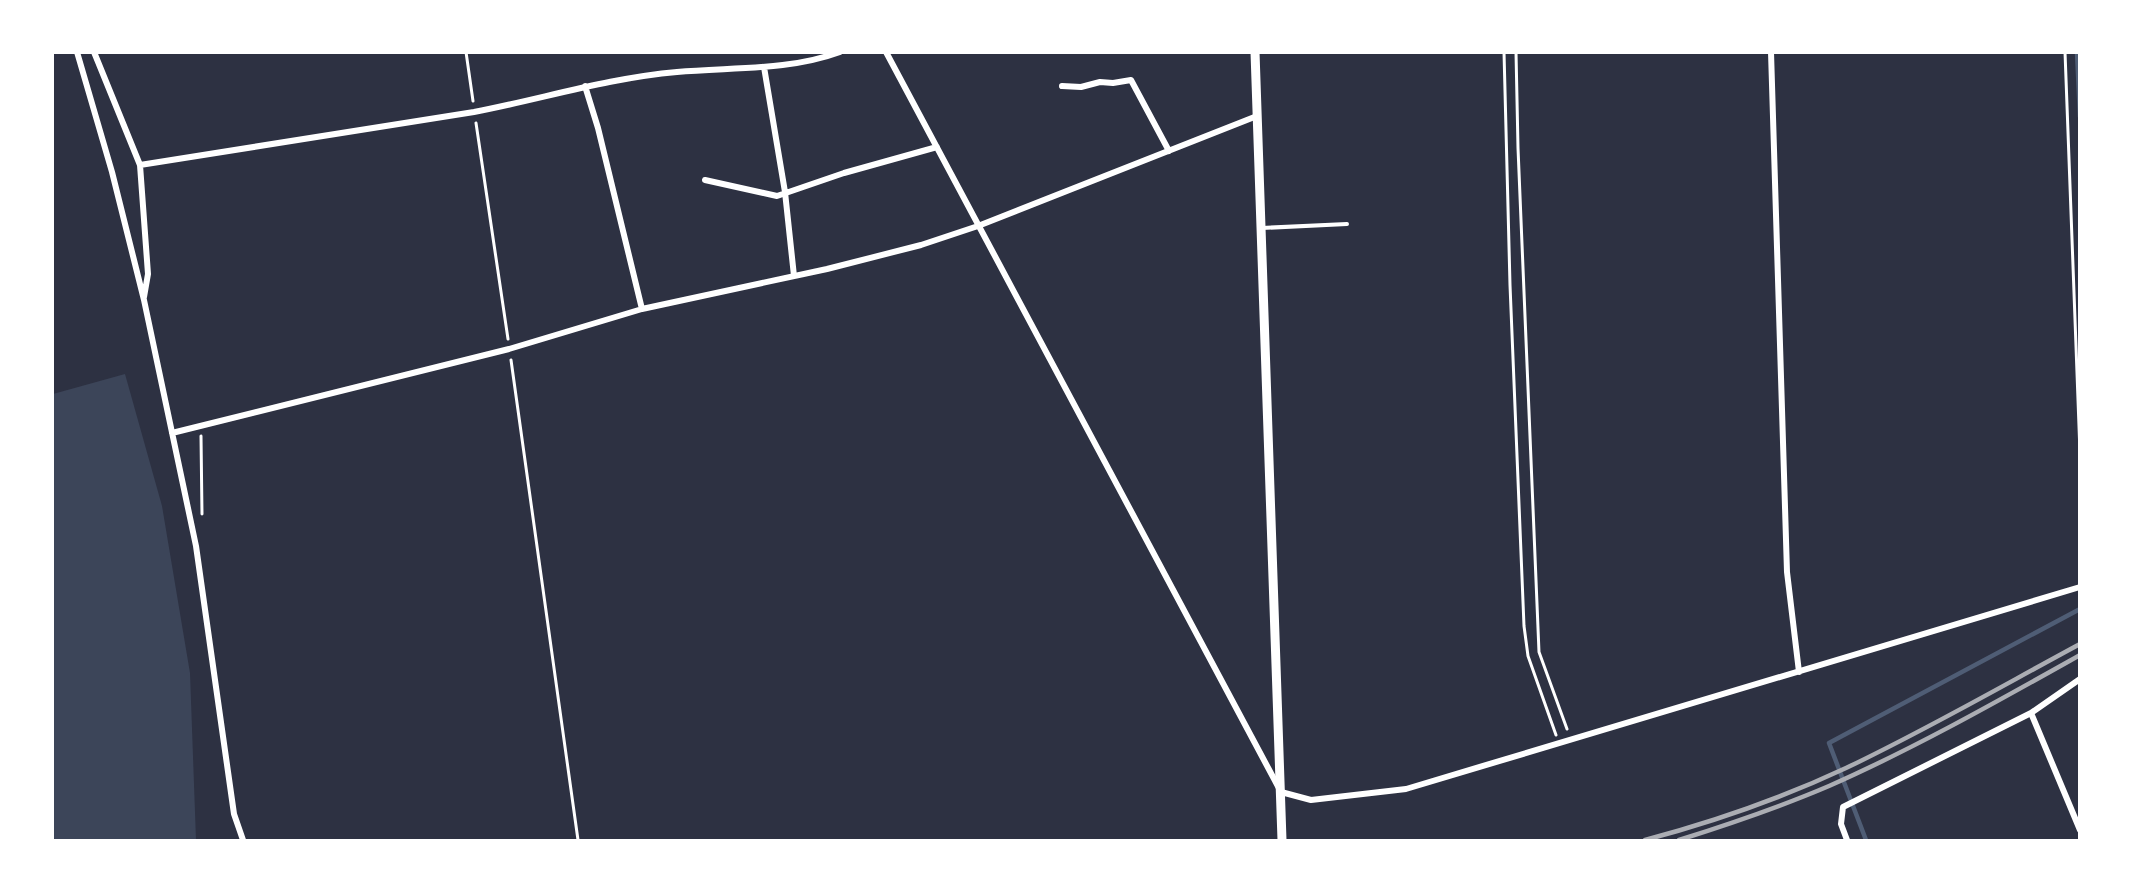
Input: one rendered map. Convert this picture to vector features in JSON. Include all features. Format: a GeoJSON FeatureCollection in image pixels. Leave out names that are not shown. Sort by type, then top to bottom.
{"type":"FeatureCollection","features":[{"type":"Feature","properties":{"kind":"street"},"geometry":{"type":"LineString","coordinates":[[76,52],[112,172],[144,300],[196,546],[234,814],[243,840]]}},
{"type":"Feature","properties":{"kind":"street"},"geometry":{"type":"LineString","coordinates":[[94,52],[140,165],[147,274],[144,300]]}},
{"type":"Feature","properties":{"kind":"street"},"geometry":{"type":"LineString","coordinates":[[140,165],[474,112],[522,103],[585,86],[677,72],[764,68],[822,59],[840,52]]}},
{"type":"Feature","properties":{"kind":"street"},"geometry":{"type":"LineString","coordinates":[[886,52],[1281,792],[1311,800],[1407,789],[2079,587]]}},
{"type":"Feature","properties":{"kind":"street"},"geometry":{"type":"LineString","coordinates":[[1255,52],[1282,840]]}},
{"type":"Feature","properties":{"kind":"street"},"geometry":{"type":"LineString","coordinates":[[1771,52],[1787,572],[1799,672]]}},
{"type":"Feature","properties":{"kind":"street"},"geometry":{"type":"LineString","coordinates":[[764,68],[786,192],[794,276]]}},
{"type":"Feature","properties":{"kind":"street"},"geometry":{"type":"LineString","coordinates":[[1062,86],[1081,87],[1100,82],[1113,83],[1131,80],[1169,151]]}},
{"type":"Feature","properties":{"kind":"street"},"geometry":{"type":"LineString","coordinates":[[585,86],[598,128],[642,309]]}},
{"type":"Feature","properties":{"kind":"street"},"geometry":{"type":"LineString","coordinates":[[172,433],[510,349],[642,309],[794,276],[921,245],[978,226],[1257,116]]}},
{"type":"Feature","properties":{"kind":"street"},"geometry":{"type":"LineString","coordinates":[[705,180],[777,196],[844,173],[937,147]]}},
{"type":"Feature","properties":{"kind":"street"},"geometry":{"type":"LineString","coordinates":[[1847,840],[1841,824],[1843,807],[2031,713],[2079,680]]}},
{"type":"Feature","properties":{"kind":"street"},"geometry":{"type":"LineString","coordinates":[[2031,713],[2079,830]]}},
{"type":"Feature","properties":{"kind":"lane"},"geometry":{"type":"LineString","coordinates":[[1261,228],[1347,224]]}},
{"type":"Feature","properties":{"kind":"path"},"geometry":{"type":"LineString","coordinates":[[466,52],[578,840]]}},
{"type":"Feature","properties":{"kind":"path"},"geometry":{"type":"LineString","coordinates":[[1504,52],[1524,626],[1528,656],[1558,743]]}},
{"type":"Feature","properties":{"kind":"path"},"geometry":{"type":"LineString","coordinates":[[1516,52],[1539,652],[1571,740]]}},
{"type":"Feature","properties":{"kind":"path"},"geometry":{"type":"LineString","coordinates":[[2065,52],[2079,453]]}},
{"type":"Feature","properties":{"kind":"path"},"geometry":{"type":"LineString","coordinates":[[201,426],[202,524]]}},
{"type":"Feature","properties":{"kind":"shaded area"},"geometry":{"type":"Polygon","coordinates":[[[125,374],[162,506],[190,673],[196,840],[53,840],[53,394],[125,374]]]}},
{"type":"Feature","properties":{"kind":"waterway"},"geometry":{"type":"LineString","coordinates":[[2077,52],[2080,117]]}},
{"type":"Feature","properties":{"kind":"waterway"},"geometry":{"type":"LineString","coordinates":[[1866,840],[1829,743],[2080,609]]}},
{"type":"Feature","properties":{"kind":"railway"},"geometry":{"type":"LineString","coordinates":[[1645,840],[1747,808],[1822,779],[1964,708],[2080,644]]}},
{"type":"Feature","properties":{"kind":"railway"},"geometry":{"type":"LineString","coordinates":[[1679,840],[1829,786],[1956,724],[2080,655]]}}]}
